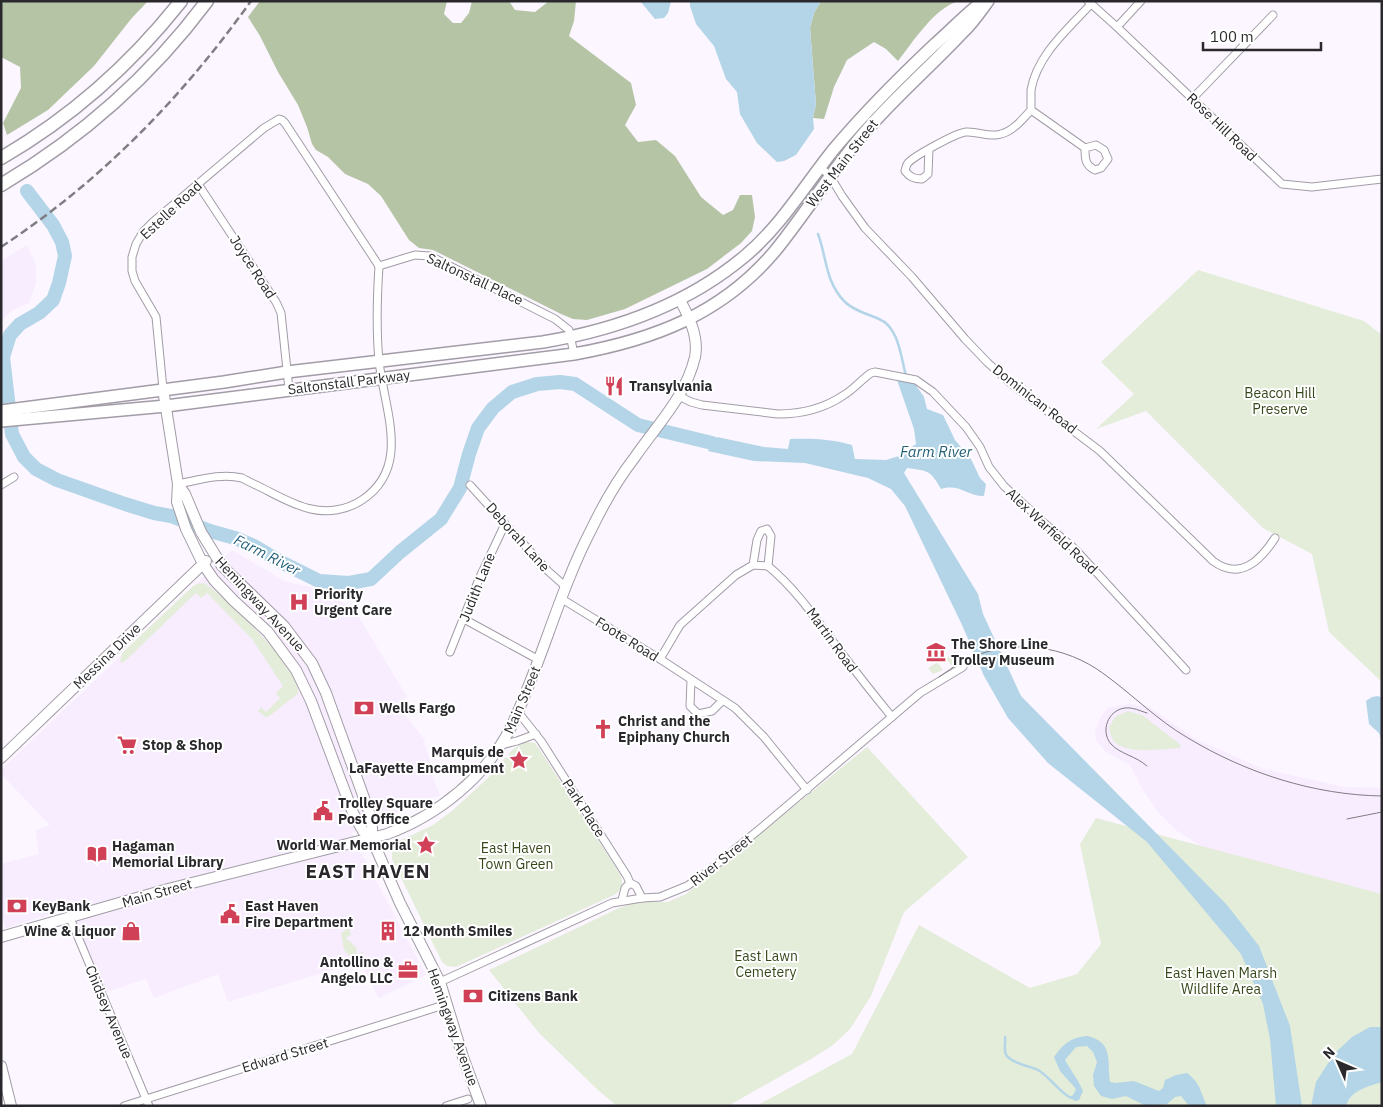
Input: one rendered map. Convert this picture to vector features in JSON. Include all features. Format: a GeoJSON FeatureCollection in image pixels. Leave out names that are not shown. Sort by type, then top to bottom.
{"type":"FeatureCollection","features":[{"type":"Feature","properties":{"kind":"highway"},"geometry":{"type":"LineString","coordinates":[[1,158],[54,123],[99,87],[141,47],[181,1]]}},
{"type":"Feature","properties":{"kind":"highway"},"geometry":{"type":"LineString","coordinates":[[1,185],[50,154],[118,100],[159,60],[208,1]]}},
{"type":"Feature","properties":{"kind":"main road","name":"West Main Street"},"geometry":{"type":"LineString","coordinates":[[680,300],[706,285],[746,255],[777,224],[820,167],[864,115],[904,73],[983,1]]}},
{"type":"Feature","properties":{"kind":"main road","name":"West Main Street"},"geometry":{"type":"LineString","coordinates":[[690,318],[724,298],[759,268],[776,250],[830,176],[876,120],[963,32],[988,1]]}},
{"type":"Feature","properties":{"kind":"main road","name":"Main Street"},"geometry":{"type":"LineString","coordinates":[[1,937],[168,889],[372,839],[409,826],[424,818],[464,789],[501,745],[518,712],[566,587],[599,513],[623,473],[679,396],[689,376],[695,355],[695,340],[690,318],[680,300]]}},
{"type":"Feature","properties":{"kind":"main road","name":"Saltonstall Parkway"},"geometry":{"type":"LineString","coordinates":[[7,415],[163,389],[287,372],[571,338],[606,328],[680,300]]}},
{"type":"Feature","properties":{"kind":"main road","name":"Saltonstall Parkway"},"geometry":{"type":"LineString","coordinates":[[7,415],[166,406],[574,354],[611,348],[637,341],[690,318]]}},
{"type":"Feature","properties":{"kind":"main road"},"geometry":{"type":"LineString","coordinates":[[606,328],[611,348]]}},
{"type":"Feature","properties":{"kind":"main road","name":"Hemingway Avenue"},"geometry":{"type":"LineString","coordinates":[[163,389],[178,484],[176,498],[178,510],[186,529],[203,564],[222,589],[276,642],[296,670],[311,701],[353,813],[363,831],[372,839]]}},
{"type":"Feature","properties":{"kind":"main road","name":"Hemingway Avenue"},"geometry":{"type":"LineString","coordinates":[[178,484],[185,494],[201,532],[214,555],[228,573],[293,637],[312,663],[326,693],[368,809],[372,823],[372,839],[381,863],[440,982],[463,1057],[482,1106]]}},
{"type":"Feature","properties":{"kind":"main road","name":"Messina Drive"},"geometry":{"type":"LineString","coordinates":[[1,758],[214,555]]}},
{"type":"Feature","properties":{"kind":"main road"},"geometry":{"type":"LineString","coordinates":[[311,701],[326,693]]}},
{"type":"Feature","properties":{"kind":"main road"},"geometry":{"type":"LineString","coordinates":[[1,1066],[11,1106]]}},
{"type":"Feature","properties":{"kind":"street"},"geometry":{"type":"LineString","coordinates":[[1117,27],[1141,1]]}},
{"type":"Feature","properties":{"kind":"street"},"geometry":{"type":"LineString","coordinates":[[929,149],[928,174],[922,179],[914,179],[909,176],[905,170],[908,163],[929,149],[956,134],[967,132],[983,135],[1002,134],[1016,126],[1031,110],[1031,91],[1035,75],[1048,51],[1090,3]]}},
{"type":"Feature","properties":{"kind":"street","name":"Rose Hill Road"},"geometry":{"type":"LineString","coordinates":[[1090,3],[1282,184],[1312,187],[1382,179]]}},
{"type":"Feature","properties":{"kind":"street"},"geometry":{"type":"LineString","coordinates":[[1192,99],[1273,15]]}},
{"type":"Feature","properties":{"kind":"street"},"geometry":{"type":"LineString","coordinates":[[1031,110],[1085,148]]}},
{"type":"Feature","properties":{"kind":"street","name":"Estelle Road"},"geometry":{"type":"LineString","coordinates":[[163,389],[156,317],[135,281],[132,271],[132,256],[136,244],[143,232],[264,128],[279,119],[285,123],[380,266]]}},
{"type":"Feature","properties":{"kind":"street","name":"Dominican Road"},"geometry":{"type":"LineString","coordinates":[[820,167],[830,176],[865,228],[912,277],[988,363],[1024,394],[1076,431],[1100,451],[1213,561],[1229,570],[1244,568],[1261,556],[1275,538]]}},
{"type":"Feature","properties":{"kind":"street","name":"Joyce Road"},"geometry":{"type":"LineString","coordinates":[[198,184],[276,302],[281,313],[289,389]]}},
{"type":"Feature","properties":{"kind":"street","name":"Saltonstall Place"},"geometry":{"type":"LineString","coordinates":[[380,266],[415,255],[430,256],[556,318],[566,327],[571,338],[574,354]]}},
{"type":"Feature","properties":{"kind":"street"},"geometry":{"type":"LineString","coordinates":[[178,484],[216,477],[242,478],[304,508],[318,511],[334,511],[355,505],[368,496],[382,482],[392,446],[383,378],[379,362],[380,266]]}},
{"type":"Feature","properties":{"kind":"street","name":"Alex Warfield Road"},"geometry":{"type":"LineString","coordinates":[[679,396],[702,405],[789,414],[830,403],[845,395],[871,373],[876,372],[916,380],[926,386],[966,427],[980,447],[989,467],[1004,486],[1075,549],[1186,670]]}},
{"type":"Feature","properties":{"kind":"street"},"geometry":{"type":"LineString","coordinates":[[1,485],[14,476]]}},
{"type":"Feature","properties":{"kind":"street","name":"Deborah Lane"},"geometry":{"type":"LineString","coordinates":[[470,485],[548,571],[566,587]]}},
{"type":"Feature","properties":{"kind":"street","name":"Judith Lane"},"geometry":{"type":"LineString","coordinates":[[450,652],[504,524]]}},
{"type":"Feature","properties":{"kind":"street"},"geometry":{"type":"LineString","coordinates":[[660,658],[680,625],[736,575],[753,565],[768,566],[771,536],[767,530],[761,531],[757,540],[753,565]]}},
{"type":"Feature","properties":{"kind":"street","name":"Martin Road"},"geometry":{"type":"LineString","coordinates":[[768,566],[779,574],[802,600],[858,676],[892,717]]}},
{"type":"Feature","properties":{"kind":"street","name":"Foote Road"},"geometry":{"type":"LineString","coordinates":[[562,599],[660,658],[735,708],[764,737],[807,790]]}},
{"type":"Feature","properties":{"kind":"street"},"geometry":{"type":"LineString","coordinates":[[464,619],[539,660]]}},
{"type":"Feature","properties":{"kind":"street","name":"River Street"},"geometry":{"type":"LineString","coordinates":[[440,982],[612,903],[622,900],[660,897],[687,886],[725,858],[928,687],[963,667]]}},
{"type":"Feature","properties":{"kind":"street"},"geometry":{"type":"LineString","coordinates":[[691,680],[690,706],[698,714],[712,711],[722,701]]}},
{"type":"Feature","properties":{"kind":"street","name":"Park Place"},"geometry":{"type":"LineString","coordinates":[[518,712],[536,734],[597,827],[630,883],[636,886],[642,898]]}},
{"type":"Feature","properties":{"kind":"street"},"geometry":{"type":"LineString","coordinates":[[501,745],[536,734]]}},
{"type":"Feature","properties":{"kind":"street"},"geometry":{"type":"LineString","coordinates":[[622,900],[625,888],[630,883]]}},
{"type":"Feature","properties":{"kind":"street","name":"Chidsey Avenue"},"geometry":{"type":"LineString","coordinates":[[70,918],[147,1102]]}},
{"type":"Feature","properties":{"kind":"street","name":"Edward Street"},"geometry":{"type":"LineString","coordinates":[[124,1106],[147,1102],[447,1004]]}},
{"type":"Feature","properties":{"kind":"street"},"geometry":{"type":"LineString","coordinates":[[446,1106],[468,1099]]}},
{"type":"Feature","properties":{"kind":"shaded area"},"geometry":{"type":"Polygon","coordinates":[[[27,245],[36,265],[36,283],[29,303],[12,310],[1,321],[1,261],[27,245]]]}},
{"type":"Feature","properties":{"kind":"shaded area"},"geometry":{"type":"Polygon","coordinates":[[[232,550],[286,582],[319,589],[354,609],[407,697],[400,701],[403,713],[425,740],[424,743],[430,760],[428,766],[440,795],[351,833],[426,975],[379,998],[360,961],[228,1002],[218,974],[154,998],[146,979],[106,992],[70,908],[6,928],[1,913],[1,864],[39,854],[36,830],[50,825],[1,774],[1,770],[232,550]]]}},
{"type":"Feature","properties":{"kind":"shaded area"},"geometry":{"type":"Polygon","coordinates":[[[1130,704],[1150,708],[1196,739],[1263,769],[1345,787],[1382,788],[1382,894],[1303,875],[1201,846],[1177,831],[1158,812],[1143,790],[1130,765],[1106,752],[1096,740],[1095,730],[1102,715],[1108,708],[1130,704]]]}},
{"type":"Feature","properties":{"kind":"green space"},"geometry":{"type":"Polygon","coordinates":[[[1,1],[148,1],[131,19],[94,66],[48,110],[7,135],[3,123],[21,88],[20,67],[1,57],[1,1]]]}},
{"type":"Feature","properties":{"kind":"green space"},"geometry":{"type":"Polygon","coordinates":[[[260,1],[447,1],[444,14],[453,23],[461,23],[469,13],[472,1],[509,1],[515,10],[535,12],[549,1],[576,1],[574,21],[569,36],[631,83],[636,105],[625,125],[638,142],[656,140],[675,156],[701,197],[723,215],[733,210],[740,195],[752,195],[755,217],[752,231],[741,243],[707,269],[625,309],[587,320],[573,319],[561,314],[433,250],[419,248],[409,240],[381,196],[368,184],[345,174],[328,157],[316,150],[312,144],[298,105],[248,17],[260,1]]]}},
{"type":"Feature","properties":{"kind":"green space"},"geometry":{"type":"Polygon","coordinates":[[[821,1],[959,1],[941,10],[898,61],[886,49],[874,42],[847,60],[834,87],[824,119],[813,118],[816,104],[810,28],[814,13],[821,1]]]}},
{"type":"Feature","properties":{"kind":"green space","name":"Beacon Hill Preserve"},"geometry":{"type":"Polygon","coordinates":[[[1198,270],[1364,321],[1382,335],[1382,682],[1329,632],[1312,554],[1263,528],[1146,411],[1096,429],[1134,394],[1101,362],[1198,270]]]}},
{"type":"Feature","properties":{"kind":"green space"},"geometry":{"type":"Polygon","coordinates":[[[204,583],[213,589],[264,638],[296,681],[298,693],[268,717],[265,717],[258,711],[261,707],[266,712],[280,698],[276,693],[283,686],[252,639],[207,593],[201,598],[196,593],[123,663],[120,662],[122,653],[192,587],[196,584],[204,583]]]}},
{"type":"Feature","properties":{"kind":"green space"},"geometry":{"type":"Polygon","coordinates":[[[955,652],[960,659],[951,665],[946,658],[955,652]]]}},
{"type":"Feature","properties":{"kind":"green space"},"geometry":{"type":"Polygon","coordinates":[[[936,663],[943,670],[933,674],[928,668],[936,663]]]}},
{"type":"Feature","properties":{"kind":"green space"},"geometry":{"type":"Polygon","coordinates":[[[1128,711],[1142,715],[1181,745],[1180,748],[1139,750],[1117,744],[1110,734],[1109,727],[1116,716],[1128,711]]]}},
{"type":"Feature","properties":{"kind":"green space","name":"East Haven Town Green"},"geometry":{"type":"Polygon","coordinates":[[[524,742],[535,743],[538,747],[620,874],[622,886],[614,895],[456,967],[447,966],[442,962],[392,859],[392,848],[397,842],[433,825],[453,810],[489,777],[512,750],[524,742]]]}},
{"type":"Feature","properties":{"kind":"green space","name":"East Lawn Cemetery"},"geometry":{"type":"Polygon","coordinates":[[[867,747],[968,857],[904,912],[871,996],[850,1029],[833,1045],[811,1059],[728,1106],[617,1106],[539,1033],[489,970],[619,908],[639,901],[668,902],[686,894],[867,747]]]}},
{"type":"Feature","properties":{"kind":"green space","name":"East Haven Marsh Wildlife Area"},"geometry":{"type":"Polygon","coordinates":[[[1096,818],[1382,894],[1382,1106],[756,1106],[852,1054],[919,925],[1030,988],[1077,974],[1101,944],[1080,844],[1096,818]]]}},
{"type":"Feature","properties":{"kind":"green space"},"geometry":{"type":"Polygon","coordinates":[[[349,928],[351,935],[346,938],[356,947],[357,954],[363,953],[350,956],[344,950],[341,933],[349,928]]]}},
{"type":"Feature","properties":{"kind":"water"},"geometry":{"type":"Polygon","coordinates":[[[640,1],[671,1],[668,13],[664,18],[655,19],[640,1]]]}},
{"type":"Feature","properties":{"kind":"water"},"geometry":{"type":"Polygon","coordinates":[[[690,1],[821,1],[814,13],[810,28],[816,104],[813,118],[814,129],[796,155],[777,162],[757,143],[740,114],[737,92],[726,79],[714,46],[696,24],[690,1]]]}},
{"type":"Feature","properties":{"kind":"water"},"geometry":{"type":"Polygon","coordinates":[[[897,380],[913,381],[924,397],[927,409],[943,415],[955,440],[971,459],[980,478],[986,484],[984,496],[953,488],[941,489],[934,478],[925,471],[907,468],[904,473],[978,594],[983,614],[1021,696],[1227,905],[1259,946],[1290,1026],[1302,1106],[1276,1106],[1270,1039],[1263,1004],[1241,954],[1147,842],[1048,763],[1008,718],[984,676],[962,625],[905,506],[891,489],[868,478],[805,463],[754,461],[708,451],[717,437],[764,447],[788,449],[790,439],[814,439],[837,441],[852,445],[855,459],[886,460],[899,456],[916,444],[914,429],[897,380]]]}},
{"type":"Feature","properties":{"kind":"water"},"geometry":{"type":"Polygon","coordinates":[[[1378,696],[1382,698],[1382,742],[1379,733],[1369,724],[1366,701],[1378,696]]]}},
{"type":"Feature","properties":{"kind":"water"},"geometry":{"type":"Polygon","coordinates":[[[1370,1027],[1382,1027],[1382,1082],[1356,1093],[1346,1106],[1311,1106],[1316,1082],[1334,1054],[1352,1037],[1370,1027]]]}},
{"type":"Feature","properties":{"kind":"water"},"geometry":{"type":"Polygon","coordinates":[[[1087,1036],[1102,1043],[1108,1053],[1110,1082],[1134,1081],[1159,1091],[1163,1088],[1165,1080],[1187,1073],[1198,1084],[1207,1106],[1189,1106],[1181,1096],[1175,1097],[1167,1104],[1146,1106],[1126,1096],[1112,1099],[1101,1096],[1094,1086],[1093,1075],[1097,1062],[1093,1052],[1087,1046],[1076,1047],[1065,1060],[1083,1091],[1079,1100],[1075,1101],[1069,1097],[1073,1095],[1076,1089],[1060,1071],[1054,1057],[1068,1042],[1087,1036]]]}},
{"type":"Feature","properties":{"kind":"waterway","name":"Farm River"},"geometry":{"type":"LineString","coordinates":[[27,191],[53,225],[62,242],[65,256],[53,300],[39,313],[20,324],[10,335],[3,357],[12,434],[24,457],[36,469],[57,480],[125,504],[171,516],[210,531],[235,538],[254,546],[319,581],[349,583],[371,579],[400,552],[441,519],[460,488],[478,428],[493,408],[512,392],[537,384],[560,382],[575,384],[638,425],[712,443]]}},
{"type":"Feature","properties":{"kind":"waterway","name":"Farm River"},"geometry":{"type":"LineString","coordinates":[[818,234],[827,270],[838,294],[853,308],[879,319],[891,329],[898,344],[906,376]]}},
{"type":"Feature","properties":{"kind":"waterway"},"geometry":{"type":"LineString","coordinates":[[1005,1037],[1005,1052],[1010,1059],[1038,1070],[1071,1098]]}},
{"type":"Feature","properties":{"kind":"tram line"},"geometry":{"type":"LineString","coordinates":[[939,677],[964,661],[985,652],[1002,648],[1038,648],[1055,651],[1089,664],[1177,731],[1233,762],[1281,780],[1306,786],[1357,795],[1382,796]]}},
{"type":"Feature","properties":{"kind":"tram line"},"geometry":{"type":"LineString","coordinates":[[1147,713],[1131,708],[1119,710],[1110,717],[1106,733],[1111,744],[1147,766]]}},
{"type":"Feature","properties":{"kind":"tram line"},"geometry":{"type":"LineString","coordinates":[[1347,819],[1382,812]]}},
{"type":"Feature","properties":{"kind":"railway"},"geometry":{"type":"LineString","coordinates":[[1,247],[38,222],[106,166],[137,136],[196,72],[251,1]]}},
{"type":"Feature","properties":{"kind":"place","name":"Transylvania"},"geometry":{"type":"Point","coordinates":[614,386]}},
{"type":"Feature","properties":{"kind":"place","name":"Priority Urgent Care"},"geometry":{"type":"Point","coordinates":[299,602]}},
{"type":"Feature","properties":{"kind":"place","name":"The Shore Line Trolley Museum"},"geometry":{"type":"Point","coordinates":[936,652]}},
{"type":"Feature","properties":{"kind":"place","name":"Wells Fargo"},"geometry":{"type":"Point","coordinates":[364,708]}},
{"type":"Feature","properties":{"kind":"place","name":"Christ and the Epiphany Church"},"geometry":{"type":"Point","coordinates":[603,729]}},
{"type":"Feature","properties":{"kind":"place","name":"Stop & Shop"},"geometry":{"type":"Point","coordinates":[127,745]}},
{"type":"Feature","properties":{"kind":"place","name":"Marquis de LaFayette Encampment"},"geometry":{"type":"Point","coordinates":[519,760]}},
{"type":"Feature","properties":{"kind":"place","name":"Trolley Square Post Office"},"geometry":{"type":"Point","coordinates":[323,811]}},
{"type":"Feature","properties":{"kind":"place","name":"World War Memorial"},"geometry":{"type":"Point","coordinates":[426,845]}},
{"type":"Feature","properties":{"kind":"place","name":"Hagaman Memorial Library"},"geometry":{"type":"Point","coordinates":[97,854]}},
{"type":"Feature","properties":{"kind":"place","name":"KeyBank"},"geometry":{"type":"Point","coordinates":[17,906]}},
{"type":"Feature","properties":{"kind":"place","name":"East Haven Fire Department"},"geometry":{"type":"Point","coordinates":[230,914]}},
{"type":"Feature","properties":{"kind":"place","name":"Wine & Liquor"},"geometry":{"type":"Point","coordinates":[131,931]}},
{"type":"Feature","properties":{"kind":"place","name":"12 Month Smiles"},"geometry":{"type":"Point","coordinates":[388,931]}},
{"type":"Feature","properties":{"kind":"place","name":"Antollino & Angelo LLC"},"geometry":{"type":"Point","coordinates":[408,970]}},
{"type":"Feature","properties":{"kind":"place","name":"Citizens Bank"},"geometry":{"type":"Point","coordinates":[473,996]}},
{"type":"Feature","properties":{"kind":"district","name":"EAST HAVEN"},"geometry":{"type":"Point","coordinates":[368,871]}}]}
